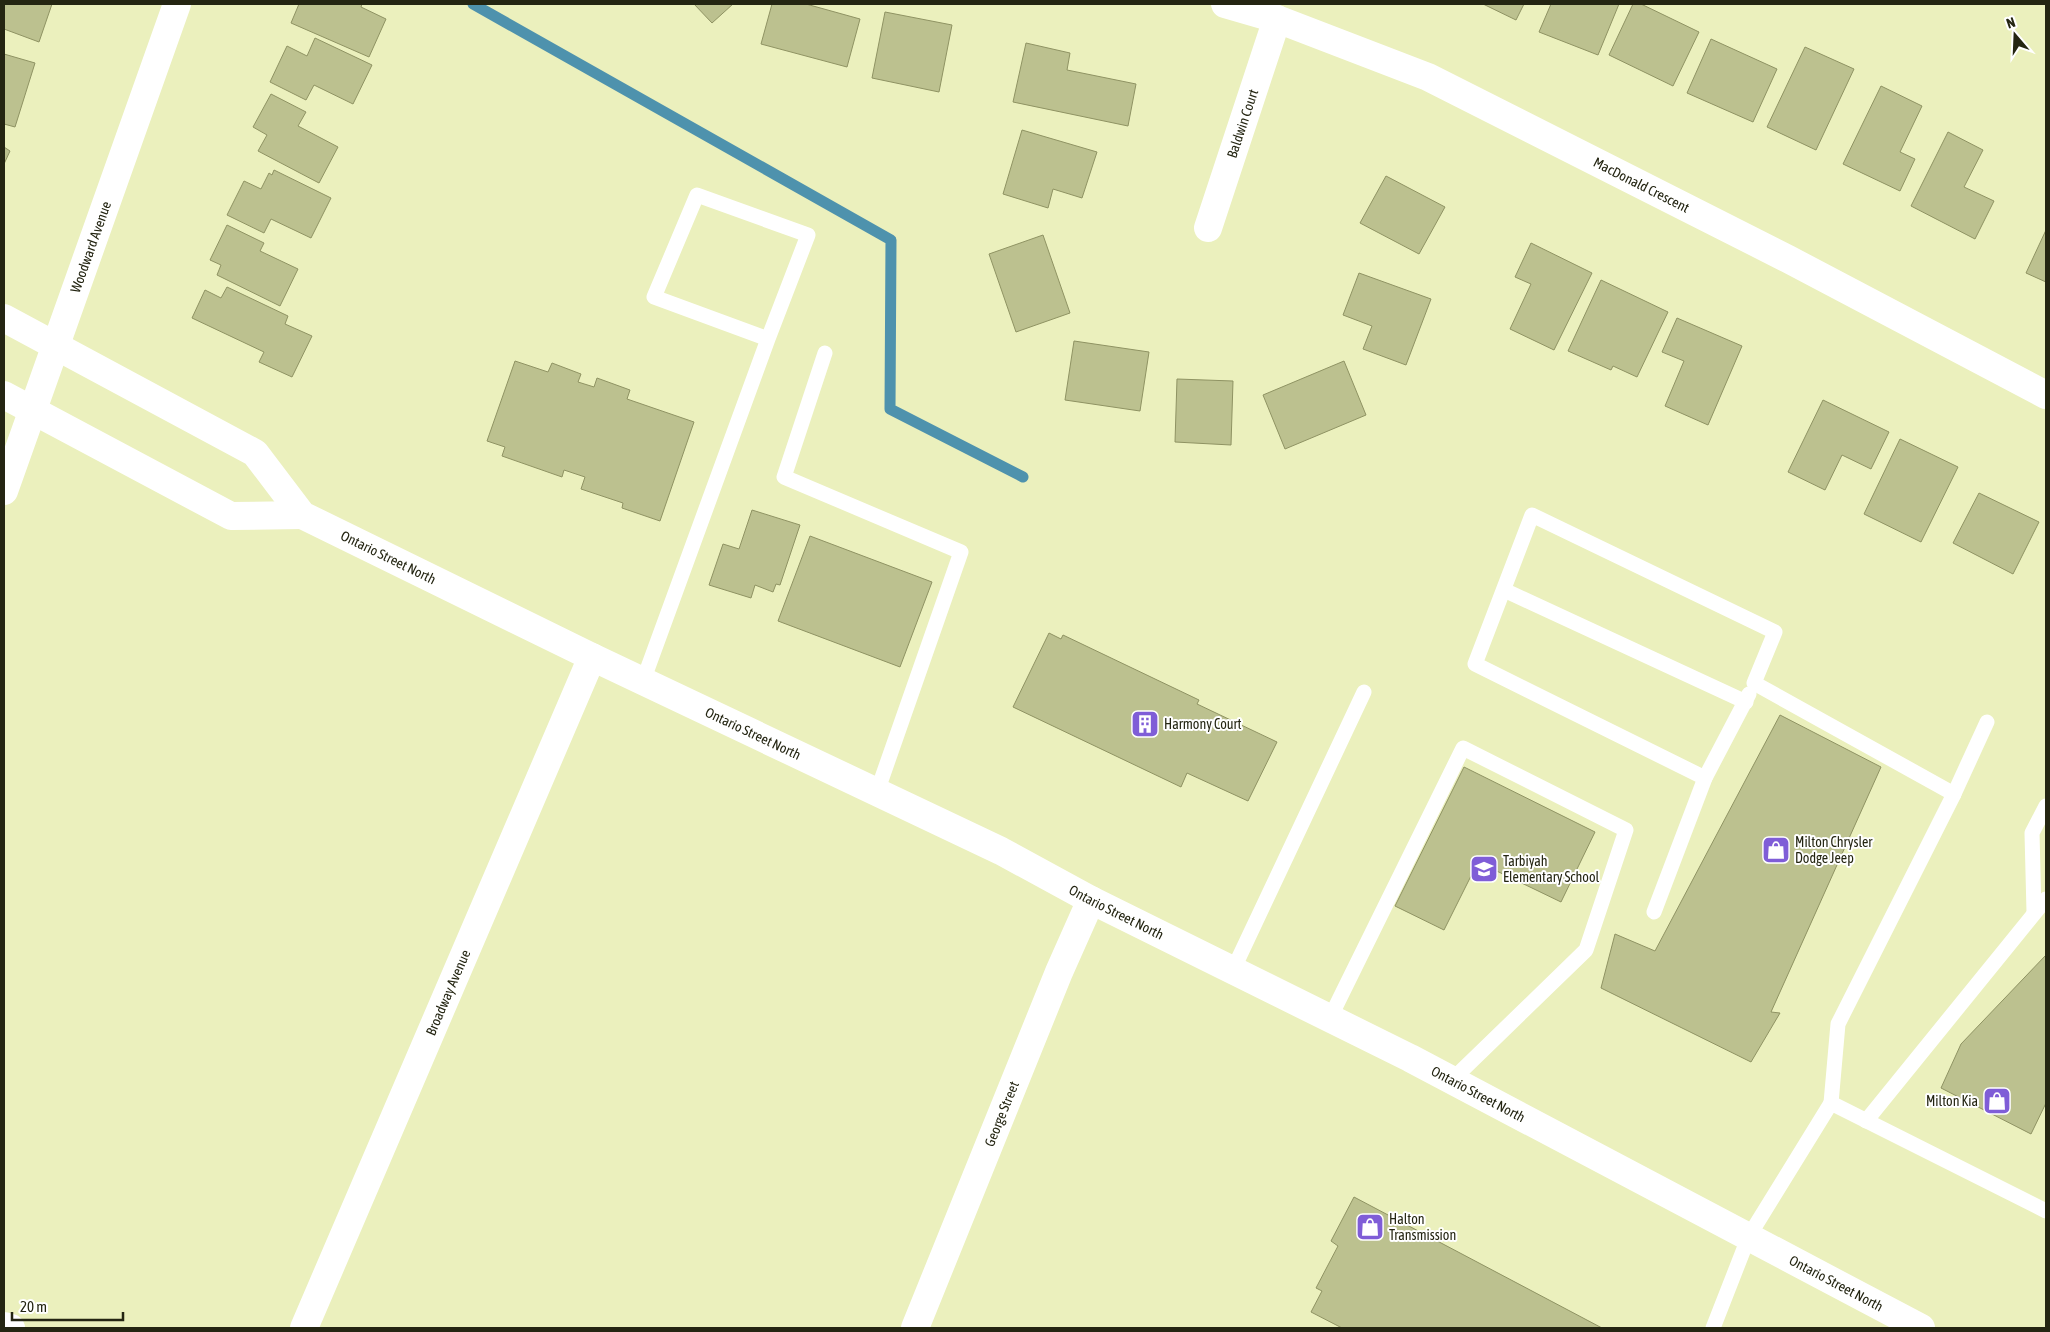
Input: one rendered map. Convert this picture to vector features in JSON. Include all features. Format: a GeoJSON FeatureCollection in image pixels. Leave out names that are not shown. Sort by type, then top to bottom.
{"type":"FeatureCollection","features":[{"type":"Feature","properties":{"kind":"street","name":"Woodward Avenue"},"geometry":{"type":"LineString","coordinates":[[4,491],[177,4]]}},
{"type":"Feature","properties":{"kind":"street","name":"MacDonald Crescent"},"geometry":{"type":"LineString","coordinates":[[1225,4],[1277,19],[1428,77],[1788,259],[2046,395]]}},
{"type":"Feature","properties":{"kind":"street","name":"Baldwin Court"},"geometry":{"type":"LineString","coordinates":[[1208,228],[1277,19]]}},
{"type":"Feature","properties":{"kind":"street","name":"Ontario Street North"},"geometry":{"type":"LineString","coordinates":[[4,318],[255,453],[302,515],[592,657],[1001,851],[1091,900],[1452,1080],[1921,1328]]}},
{"type":"Feature","properties":{"kind":"street","name":"Ontario Street North"},"geometry":{"type":"LineString","coordinates":[[4,395],[232,516],[302,515]]}},
{"type":"Feature","properties":{"kind":"street","name":"Broadway Avenue"},"geometry":{"type":"LineString","coordinates":[[304,1328],[592,657]]}},
{"type":"Feature","properties":{"kind":"street","name":"George Street"},"geometry":{"type":"LineString","coordinates":[[915,1328],[1059,972],[1091,900]]}},
{"type":"Feature","properties":{"kind":"street"},"geometry":{"type":"LineString","coordinates":[[4,1326],[11,1328]]}},
{"type":"Feature","properties":{"kind":"lane"},"geometry":{"type":"LineString","coordinates":[[643,681],[808,235],[697,195],[654,298],[768,339]]}},
{"type":"Feature","properties":{"kind":"lane"},"geometry":{"type":"LineString","coordinates":[[825,353],[784,477],[960,552],[877,792]]}},
{"type":"Feature","properties":{"kind":"lane"},"geometry":{"type":"LineString","coordinates":[[1654,912],[1705,778],[1746,702],[1775,632],[1532,515],[1475,664],[1705,778]]}},
{"type":"Feature","properties":{"kind":"lane"},"geometry":{"type":"LineString","coordinates":[[1504,590],[1746,702]]}},
{"type":"Feature","properties":{"kind":"lane"},"geometry":{"type":"LineString","coordinates":[[1754,683],[1954,794]]}},
{"type":"Feature","properties":{"kind":"lane"},"geometry":{"type":"LineString","coordinates":[[1233,970],[1364,692]]}},
{"type":"Feature","properties":{"kind":"lane"},"geometry":{"type":"LineString","coordinates":[[1713,1328],[1749,1236],[1831,1103],[1838,1024],[1954,794],[1987,722]]}},
{"type":"Feature","properties":{"kind":"lane"},"geometry":{"type":"LineString","coordinates":[[1330,1018],[1463,748],[1626,830],[1586,950],[1452,1080]]}},
{"type":"Feature","properties":{"kind":"lane"},"geometry":{"type":"LineString","coordinates":[[2034,912],[2032,833],[2046,806]]}},
{"type":"Feature","properties":{"kind":"lane"},"geometry":{"type":"LineString","coordinates":[[1866,1120],[2046,899]]}},
{"type":"Feature","properties":{"kind":"lane"},"geometry":{"type":"LineString","coordinates":[[1831,1103],[2046,1211]]}},
{"type":"Feature","properties":{"kind":"building"},"geometry":{"type":"Polygon","coordinates":[[[4,4],[52,4],[39,42],[4,29],[4,4]]]}},
{"type":"Feature","properties":{"kind":"building"},"geometry":{"type":"Polygon","coordinates":[[[299,4],[362,4],[361,7],[386,19],[369,57],[291,23],[299,4]]]}},
{"type":"Feature","properties":{"kind":"building"},"geometry":{"type":"Polygon","coordinates":[[[694,4],[733,4],[712,23],[694,4]]]}},
{"type":"Feature","properties":{"kind":"building"},"geometry":{"type":"Polygon","coordinates":[[[772,4],[806,4],[860,19],[847,67],[761,44],[772,4]]]}},
{"type":"Feature","properties":{"kind":"building"},"geometry":{"type":"Polygon","coordinates":[[[1483,4],[1524,4],[1516,20],[1483,4]]]}},
{"type":"Feature","properties":{"kind":"building"},"geometry":{"type":"Polygon","coordinates":[[[1551,4],[1619,4],[1598,55],[1539,32],[1551,4]]]}},
{"type":"Feature","properties":{"kind":"building"},"geometry":{"type":"Polygon","coordinates":[[[1633,4],[1641,4],[1699,32],[1673,86],[1609,55],[1633,4]]]}},
{"type":"Feature","properties":{"kind":"building"},"geometry":{"type":"Polygon","coordinates":[[[885,12],[952,25],[939,92],[872,78],[885,12]]]}},
{"type":"Feature","properties":{"kind":"building"},"geometry":{"type":"Polygon","coordinates":[[[315,38],[372,65],[353,104],[314,85],[306,100],[270,82],[287,46],[307,56],[315,38]]]}},
{"type":"Feature","properties":{"kind":"building"},"geometry":{"type":"Polygon","coordinates":[[[1711,39],[1777,69],[1753,122],[1687,93],[1711,39]]]}},
{"type":"Feature","properties":{"kind":"building"},"geometry":{"type":"Polygon","coordinates":[[[1026,43],[1070,53],[1067,70],[1136,84],[1128,126],[1013,102],[1026,43]]]}},
{"type":"Feature","properties":{"kind":"building"},"geometry":{"type":"Polygon","coordinates":[[[1805,47],[1854,69],[1816,150],[1767,127],[1805,47]]]}},
{"type":"Feature","properties":{"kind":"building"},"geometry":{"type":"Polygon","coordinates":[[[4,54],[35,63],[15,127],[4,124],[4,54]]]}},
{"type":"Feature","properties":{"kind":"building"},"geometry":{"type":"Polygon","coordinates":[[[1881,86],[1922,106],[1900,152],[1915,159],[1900,191],[1843,164],[1881,86]]]}},
{"type":"Feature","properties":{"kind":"building"},"geometry":{"type":"Polygon","coordinates":[[[271,94],[306,112],[298,126],[338,147],[319,183],[258,151],[267,135],[253,127],[271,94]]]}},
{"type":"Feature","properties":{"kind":"building"},"geometry":{"type":"Polygon","coordinates":[[[1022,130],[1097,152],[1082,198],[1053,189],[1048,208],[1003,194],[1022,130]]]}},
{"type":"Feature","properties":{"kind":"building"},"geometry":{"type":"Polygon","coordinates":[[[1948,132],[1983,150],[1964,187],[1994,201],[1975,239],[1911,206],[1948,132]]]}},
{"type":"Feature","properties":{"kind":"building"},"geometry":{"type":"Polygon","coordinates":[[[4,147],[10,151],[4,164],[4,147]]]}},
{"type":"Feature","properties":{"kind":"building"},"geometry":{"type":"Polygon","coordinates":[[[274,170],[331,198],[311,238],[271,219],[264,233],[227,215],[244,181],[261,189],[269,173],[272,175],[274,170]]]}},
{"type":"Feature","properties":{"kind":"building"},"geometry":{"type":"Polygon","coordinates":[[[1386,176],[1445,207],[1419,254],[1360,223],[1386,176]]]}},
{"type":"Feature","properties":{"kind":"building"},"geometry":{"type":"Polygon","coordinates":[[[227,225],[264,243],[260,251],[298,269],[280,306],[217,275],[221,265],[210,260],[227,225]]]}},
{"type":"Feature","properties":{"kind":"building"},"geometry":{"type":"Polygon","coordinates":[[[2046,230],[2046,282],[2026,273],[2046,230]]]}},
{"type":"Feature","properties":{"kind":"building"},"geometry":{"type":"Polygon","coordinates":[[[1043,235],[1070,313],[1016,332],[989,254],[1043,235]]]}},
{"type":"Feature","properties":{"kind":"building"},"geometry":{"type":"Polygon","coordinates":[[[1531,243],[1592,273],[1554,350],[1510,329],[1531,284],[1515,277],[1531,243]]]}},
{"type":"Feature","properties":{"kind":"building"},"geometry":{"type":"Polygon","coordinates":[[[1359,273],[1431,299],[1406,365],[1363,349],[1372,326],[1343,315],[1359,273]]]}},
{"type":"Feature","properties":{"kind":"building"},"geometry":{"type":"Polygon","coordinates":[[[1601,280],[1668,312],[1637,377],[1613,366],[1611,370],[1568,351],[1601,280]]]}},
{"type":"Feature","properties":{"kind":"building"},"geometry":{"type":"Polygon","coordinates":[[[227,287],[288,316],[285,324],[312,336],[292,377],[259,362],[264,352],[192,318],[205,290],[221,298],[227,287]]]}},
{"type":"Feature","properties":{"kind":"building"},"geometry":{"type":"Polygon","coordinates":[[[1677,318],[1742,346],[1708,425],[1665,406],[1684,361],[1662,352],[1677,318]]]}},
{"type":"Feature","properties":{"kind":"building"},"geometry":{"type":"Polygon","coordinates":[[[1074,341],[1149,352],[1140,411],[1065,400],[1074,341]]]}},
{"type":"Feature","properties":{"kind":"building"},"geometry":{"type":"Polygon","coordinates":[[[515,361],[548,372],[552,363],[581,374],[578,382],[594,387],[597,378],[630,390],[627,399],[694,422],[660,521],[622,508],[623,503],[581,489],[585,477],[564,470],[562,477],[502,456],[505,447],[487,441],[515,361]]]}},
{"type":"Feature","properties":{"kind":"building"},"geometry":{"type":"Polygon","coordinates":[[[1344,361],[1366,415],[1285,449],[1263,395],[1344,361]]]}},
{"type":"Feature","properties":{"kind":"building"},"geometry":{"type":"Polygon","coordinates":[[[1177,379],[1233,381],[1231,445],[1175,442],[1177,379]]]}},
{"type":"Feature","properties":{"kind":"building"},"geometry":{"type":"Polygon","coordinates":[[[1823,400],[1889,432],[1871,469],[1842,455],[1825,490],[1788,472],[1823,400]]]}},
{"type":"Feature","properties":{"kind":"building"},"geometry":{"type":"Polygon","coordinates":[[[1900,439],[1958,467],[1921,542],[1864,514],[1900,439]]]}},
{"type":"Feature","properties":{"kind":"building"},"geometry":{"type":"Polygon","coordinates":[[[1979,493],[2039,522],[2013,574],[1953,543],[1979,493]]]}},
{"type":"Feature","properties":{"kind":"building"},"geometry":{"type":"Polygon","coordinates":[[[752,510],[800,525],[780,585],[776,584],[773,592],[755,585],[751,598],[709,585],[723,544],[739,549],[752,510]]]}},
{"type":"Feature","properties":{"kind":"building"},"geometry":{"type":"Polygon","coordinates":[[[810,536],[932,582],[900,667],[778,621],[810,536]]]}},
{"type":"Feature","properties":{"kind":"building","name":"Harmony Court"},"geometry":{"type":"Polygon","coordinates":[[[1049,633],[1061,639],[1063,635],[1199,700],[1197,704],[1277,742],[1248,801],[1187,773],[1181,787],[1013,707],[1049,633]]]}},
{"type":"Feature","properties":{"kind":"building","name":"Milton Chrysler Dodge Jeep"},"geometry":{"type":"Polygon","coordinates":[[[1780,715],[1881,767],[1771,1012],[1780,1013],[1751,1062],[1601,988],[1615,934],[1655,951],[1780,715]]]}},
{"type":"Feature","properties":{"kind":"building"},"geometry":{"type":"Polygon","coordinates":[[[1464,767],[1595,832],[1561,902],[1478,862],[1444,930],[1395,906],[1464,767]]]}},
{"type":"Feature","properties":{"kind":"building"},"geometry":{"type":"Polygon","coordinates":[[[2046,955],[2046,1103],[2031,1134],[1941,1088],[1961,1044],[2046,955]]]}},
{"type":"Feature","properties":{"kind":"building"},"geometry":{"type":"Polygon","coordinates":[[[1354,1197],[1602,1328],[1342,1328],[1311,1312],[1322,1291],[1316,1288],[1338,1246],[1331,1241],[1354,1197]]]}},
{"type":"Feature","properties":{"kind":"waterway"},"geometry":{"type":"LineString","coordinates":[[473,4],[891,240],[890,409],[1023,477]]}},
{"type":"Feature","properties":{"kind":"place","name":"Harmony Court"},"geometry":{"type":"Point","coordinates":[1145,724]}},
{"type":"Feature","properties":{"kind":"place","name":"Milton Chrysler Dodge Jeep"},"geometry":{"type":"Point","coordinates":[1776,850]}},
{"type":"Feature","properties":{"kind":"place","name":"Tarbiyah Elementary School"},"geometry":{"type":"Point","coordinates":[1484,869]}},
{"type":"Feature","properties":{"kind":"place","name":"Milton Kia"},"geometry":{"type":"Point","coordinates":[1997,1101]}},
{"type":"Feature","properties":{"kind":"place","name":"Halton Transmission"},"geometry":{"type":"Point","coordinates":[1370,1227]}}]}
